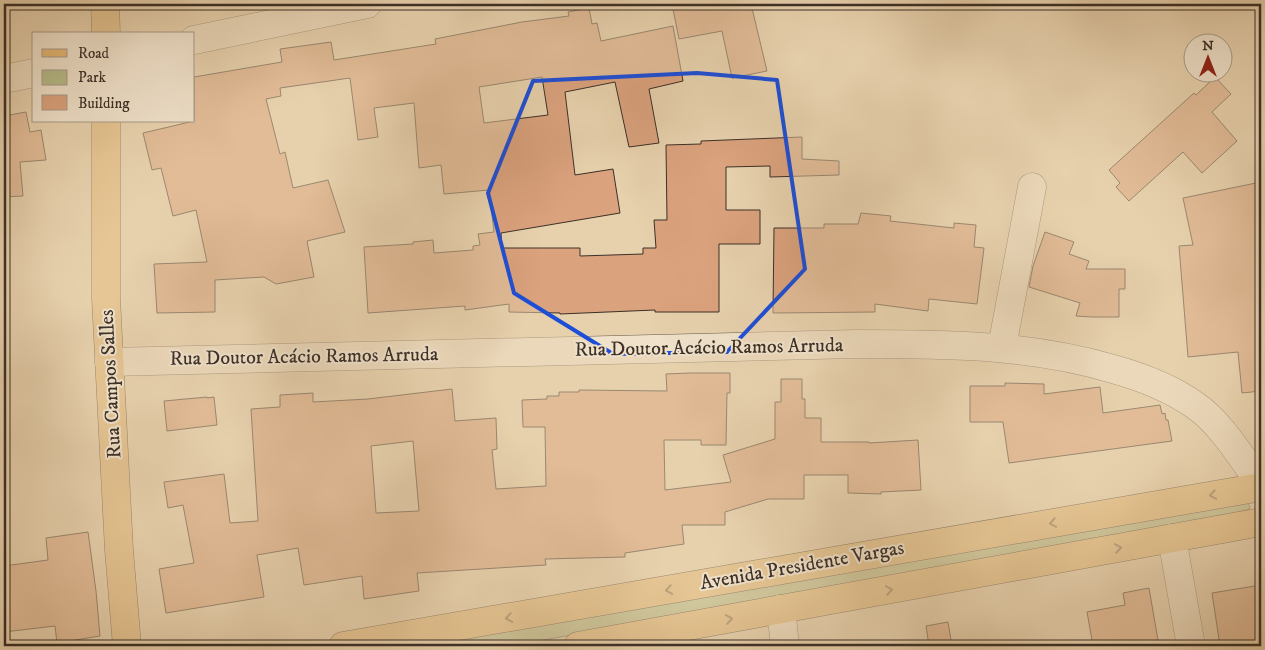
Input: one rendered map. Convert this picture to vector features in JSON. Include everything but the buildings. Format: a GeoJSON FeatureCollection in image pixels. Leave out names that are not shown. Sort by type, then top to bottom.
{"type":"FeatureCollection","features":[{"type":"Feature","properties":{"kind":"main road"},"geometry":{"type":"LineString","coordinates":[[106,4],[106,32]]}},
{"type":"Feature","properties":{"kind":"main road","name":"Rua Campos Salles"},"geometry":{"type":"LineString","coordinates":[[106,122],[105,232],[109,362],[127,646]]}},
{"type":"Feature","properties":{"kind":"main road","name":"Avenida Presidente Vargas"},"geometry":{"type":"LineString","coordinates":[[343,646],[1261,486]]}},
{"type":"Feature","properties":{"kind":"main road","name":"Avenida Presidente Vargas"},"geometry":{"type":"LineString","coordinates":[[578,646],[1261,522]]}},
{"type":"Feature","properties":{"kind":"street"},"geometry":{"type":"LineString","coordinates":[[195,40],[367,4]]}},
{"type":"Feature","properties":{"kind":"street"},"geometry":{"type":"LineString","coordinates":[[4,79],[32,73]]}},
{"type":"Feature","properties":{"kind":"street"},"geometry":{"type":"LineString","coordinates":[[1002,347],[1032,187]]}},
{"type":"Feature","properties":{"kind":"street","name":"Rua Doutor Acácio Ramos Arruda"},"geometry":{"type":"LineString","coordinates":[[109,362],[856,344],[1002,347],[1080,359],[1136,376],[1171,391],[1197,406],[1224,433],[1261,486]]}},
{"type":"Feature","properties":{"kind":"street"},"geometry":{"type":"LineString","coordinates":[[1172,538],[1191,646]]}},
{"type":"Feature","properties":{"kind":"street"},"geometry":{"type":"LineString","coordinates":[[781,609],[785,646]]}},
{"type":"Feature","properties":{"kind":"highlighted area"},"geometry":{"type":"Polygon","coordinates":[[[697,73],[777,80],[805,269],[727,352],[613,354],[514,293],[488,193],[533,81],[697,73]]]}},
{"type":"Feature","properties":{"kind":"green space"},"geometry":{"type":"Polygon","coordinates":[[[1247,503],[1250,506],[1249,509],[1215,521],[510,646],[391,646],[1247,503]]]}}]}
